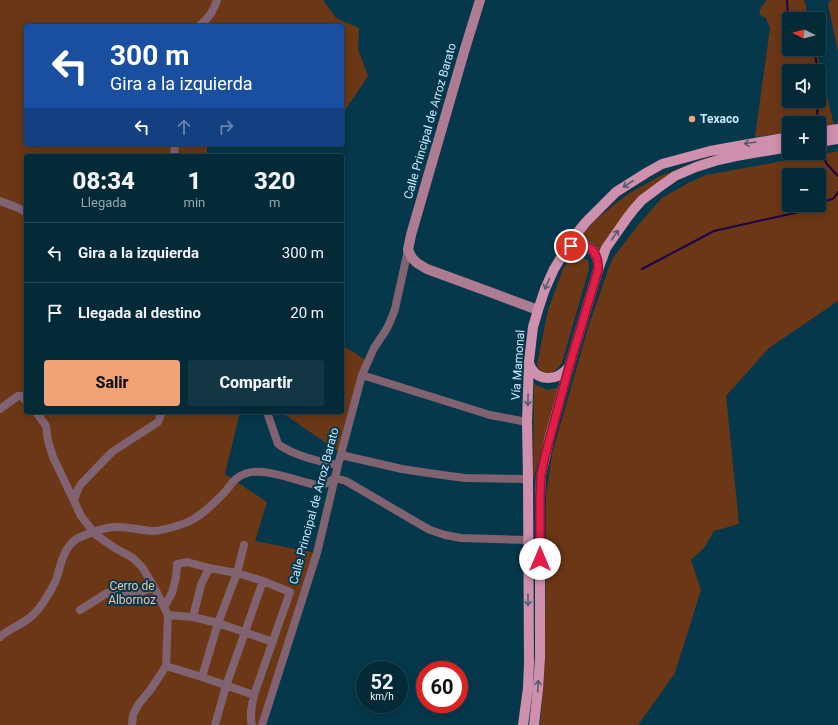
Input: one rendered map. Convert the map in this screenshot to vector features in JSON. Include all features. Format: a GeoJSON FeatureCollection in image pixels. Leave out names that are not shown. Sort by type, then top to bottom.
{"type":"FeatureCollection","features":[{"type":"Feature","properties":{"kind":"main road"},"geometry":{"type":"LineString","coordinates":[[826,131],[838,129]]}},
{"type":"Feature","properties":{"kind":"main road","name":"Vía Mamonal"},"geometry":{"type":"LineString","coordinates":[[523,725],[528,688],[528,361],[533,327],[545,289],[554,269],[573,238],[586,222],[616,192],[641,176],[662,164],[710,151],[782,138]]}},
{"type":"Feature","properties":{"kind":"main road"},"geometry":{"type":"LineString","coordinates":[[826,141],[838,139]]}},
{"type":"Feature","properties":{"kind":"main road"},"geometry":{"type":"LineString","coordinates":[[534,725],[540,658],[541,475],[569,367],[606,248],[642,200],[675,176],[718,160],[782,148]]}},
{"type":"Feature","properties":{"kind":"main road"},"geometry":{"type":"LineString","coordinates":[[566,250],[577,244],[584,245],[589,248],[597,257],[598,270]]}},
{"type":"Feature","properties":{"kind":"main road"},"geometry":{"type":"LineString","coordinates":[[528,361],[530,366],[538,375],[549,378],[560,376],[569,367]]}},
{"type":"Feature","properties":{"kind":"street"},"geometry":{"type":"LineString","coordinates":[[202,24],[207,20],[217,0]]}},
{"type":"Feature","properties":{"kind":"street","name":"Calle Principal de Arroz Barato"},"geometry":{"type":"LineString","coordinates":[[262,725],[317,553],[338,465],[362,375],[374,348],[390,322],[394,309],[411,235],[480,0]]}},
{"type":"Feature","properties":{"kind":"street"},"geometry":{"type":"LineString","coordinates":[[0,201],[24,211]]}},
{"type":"Feature","properties":{"kind":"street"},"geometry":{"type":"LineString","coordinates":[[408,250],[412,258],[417,263],[427,269],[538,310]]}},
{"type":"Feature","properties":{"kind":"street"},"geometry":{"type":"LineString","coordinates":[[362,375],[490,415],[527,422]]}},
{"type":"Feature","properties":{"kind":"street"},"geometry":{"type":"LineString","coordinates":[[0,409],[18,396],[22,396],[24,398]]}},
{"type":"Feature","properties":{"kind":"street"},"geometry":{"type":"LineString","coordinates":[[37,414],[46,426],[48,441],[53,457],[81,516],[96,535],[133,558],[142,567],[166,611]]}},
{"type":"Feature","properties":{"kind":"street"},"geometry":{"type":"LineString","coordinates":[[74,501],[81,484],[112,452],[158,422],[161,414]]}},
{"type":"Feature","properties":{"kind":"street"},"geometry":{"type":"LineString","coordinates":[[268,414],[278,444],[289,451],[322,463],[338,465]]}},
{"type":"Feature","properties":{"kind":"street"},"geometry":{"type":"LineString","coordinates":[[341,455],[402,470],[465,478],[528,479]]}},
{"type":"Feature","properties":{"kind":"street"},"geometry":{"type":"LineString","coordinates":[[0,637],[10,629],[29,619],[37,610],[56,581],[60,566],[70,545],[78,539],[93,532],[112,527],[126,527],[153,531],[179,526],[198,517],[224,493],[236,478],[247,473],[268,473],[317,485],[326,484],[335,478],[346,481],[430,530],[462,538],[528,540]]}},
{"type":"Feature","properties":{"kind":"street"},"geometry":{"type":"LineString","coordinates":[[202,677],[218,623],[237,573],[244,545]]}},
{"type":"Feature","properties":{"kind":"street"},"geometry":{"type":"LineString","coordinates":[[132,725],[138,705],[151,689],[166,666],[166,611],[176,577],[177,564],[187,562],[237,573],[263,581],[290,592],[254,695],[251,711],[252,725]]}},
{"type":"Feature","properties":{"kind":"street"},"geometry":{"type":"LineString","coordinates":[[193,617],[201,585],[209,568]]}},
{"type":"Feature","properties":{"kind":"street"},"geometry":{"type":"LineString","coordinates":[[215,725],[226,686],[263,581]]}},
{"type":"Feature","properties":{"kind":"street"},"geometry":{"type":"LineString","coordinates":[[80,610],[107,593],[141,592],[154,587]]}},
{"type":"Feature","properties":{"kind":"street"},"geometry":{"type":"LineString","coordinates":[[166,611],[218,623],[272,642]]}},
{"type":"Feature","properties":{"kind":"street"},"geometry":{"type":"LineString","coordinates":[[166,666],[254,695]]}},
{"type":"Feature","properties":{"kind":"green space","name":"Cerro de Albornoz"},"geometry":{"type":"Polygon","coordinates":[[[0,0],[323,0],[336,18],[359,28],[358,49],[368,76],[344,112],[344,24],[24,24],[24,146],[207,146],[207,154],[24,154],[24,414],[240,414],[225,474],[267,502],[255,541],[320,554],[263,725],[0,725],[0,0]]]}},
{"type":"Feature","properties":{"kind":"green space"},"geometry":{"type":"Polygon","coordinates":[[[767,0],[804,0],[807,12],[782,12],[782,56],[818,56],[820,64],[782,64],[782,108],[826,108],[826,91],[834,125],[826,127],[826,116],[782,116],[782,133],[755,137],[770,28],[766,18],[759,14],[761,7],[767,0]]]}},
{"type":"Feature","properties":{"kind":"green space"},"geometry":{"type":"Polygon","coordinates":[[[838,0],[838,52],[828,4],[830,1],[838,0]]]}},
{"type":"Feature","properties":{"kind":"green space"},"geometry":{"type":"Polygon","coordinates":[[[838,151],[838,301],[769,348],[726,396],[739,524],[714,531],[704,548],[691,560],[701,590],[675,673],[638,725],[540,725],[545,656],[546,496],[552,454],[588,328],[613,258],[638,225],[662,198],[690,182],[706,175],[788,160],[826,160],[826,153],[838,151]]]}},
{"type":"Feature","properties":{"kind":"green space"},"geometry":{"type":"Polygon","coordinates":[[[713,155],[660,183],[602,253],[590,241],[578,239],[596,219],[628,194],[658,177],[713,155]]]}},
{"type":"Feature","properties":{"kind":"green space"},"geometry":{"type":"Polygon","coordinates":[[[579,256],[588,260],[589,269],[562,363],[551,374],[543,373],[540,371],[537,364],[548,310],[563,269],[570,257],[579,256]]]}},
{"type":"Feature","properties":{"kind":"green space"},"geometry":{"type":"Polygon","coordinates":[[[344,346],[369,362],[342,454],[284,414],[344,414],[344,346]]]}},
{"type":"Feature","properties":{"kind":"green space"},"geometry":{"type":"Polygon","coordinates":[[[534,384],[548,390],[560,387],[533,480],[534,384]]]}},
{"type":"Feature","properties":{"kind":"waterway"},"geometry":{"type":"LineString","coordinates":[[787,0],[788,12]]}},
{"type":"Feature","properties":{"kind":"waterway"},"geometry":{"type":"LineString","coordinates":[[815,56],[817,64]]}},
{"type":"Feature","properties":{"kind":"waterway"},"geometry":{"type":"LineString","coordinates":[[817,116],[818,108]]}},
{"type":"Feature","properties":{"kind":"waterway"},"geometry":{"type":"LineString","coordinates":[[825,160],[826,163],[838,176]]}},
{"type":"Feature","properties":{"kind":"waterway"},"geometry":{"type":"LineString","coordinates":[[826,201],[834,198],[838,192]]}},
{"type":"Feature","properties":{"kind":"waterway"},"geometry":{"type":"LineString","coordinates":[[642,269],[714,231],[799,212]]}},
{"type":"Feature","properties":{"kind":"place","name":"Texaco"},"geometry":{"type":"Point","coordinates":[692,119]}},
{"type":"Feature","properties":{"kind":"route"},"geometry":{"type":"LineString","coordinates":[[540,559],[541,475],[569,367],[598,270],[597,257],[594,252],[584,245],[577,244],[571,246]]}}]}
